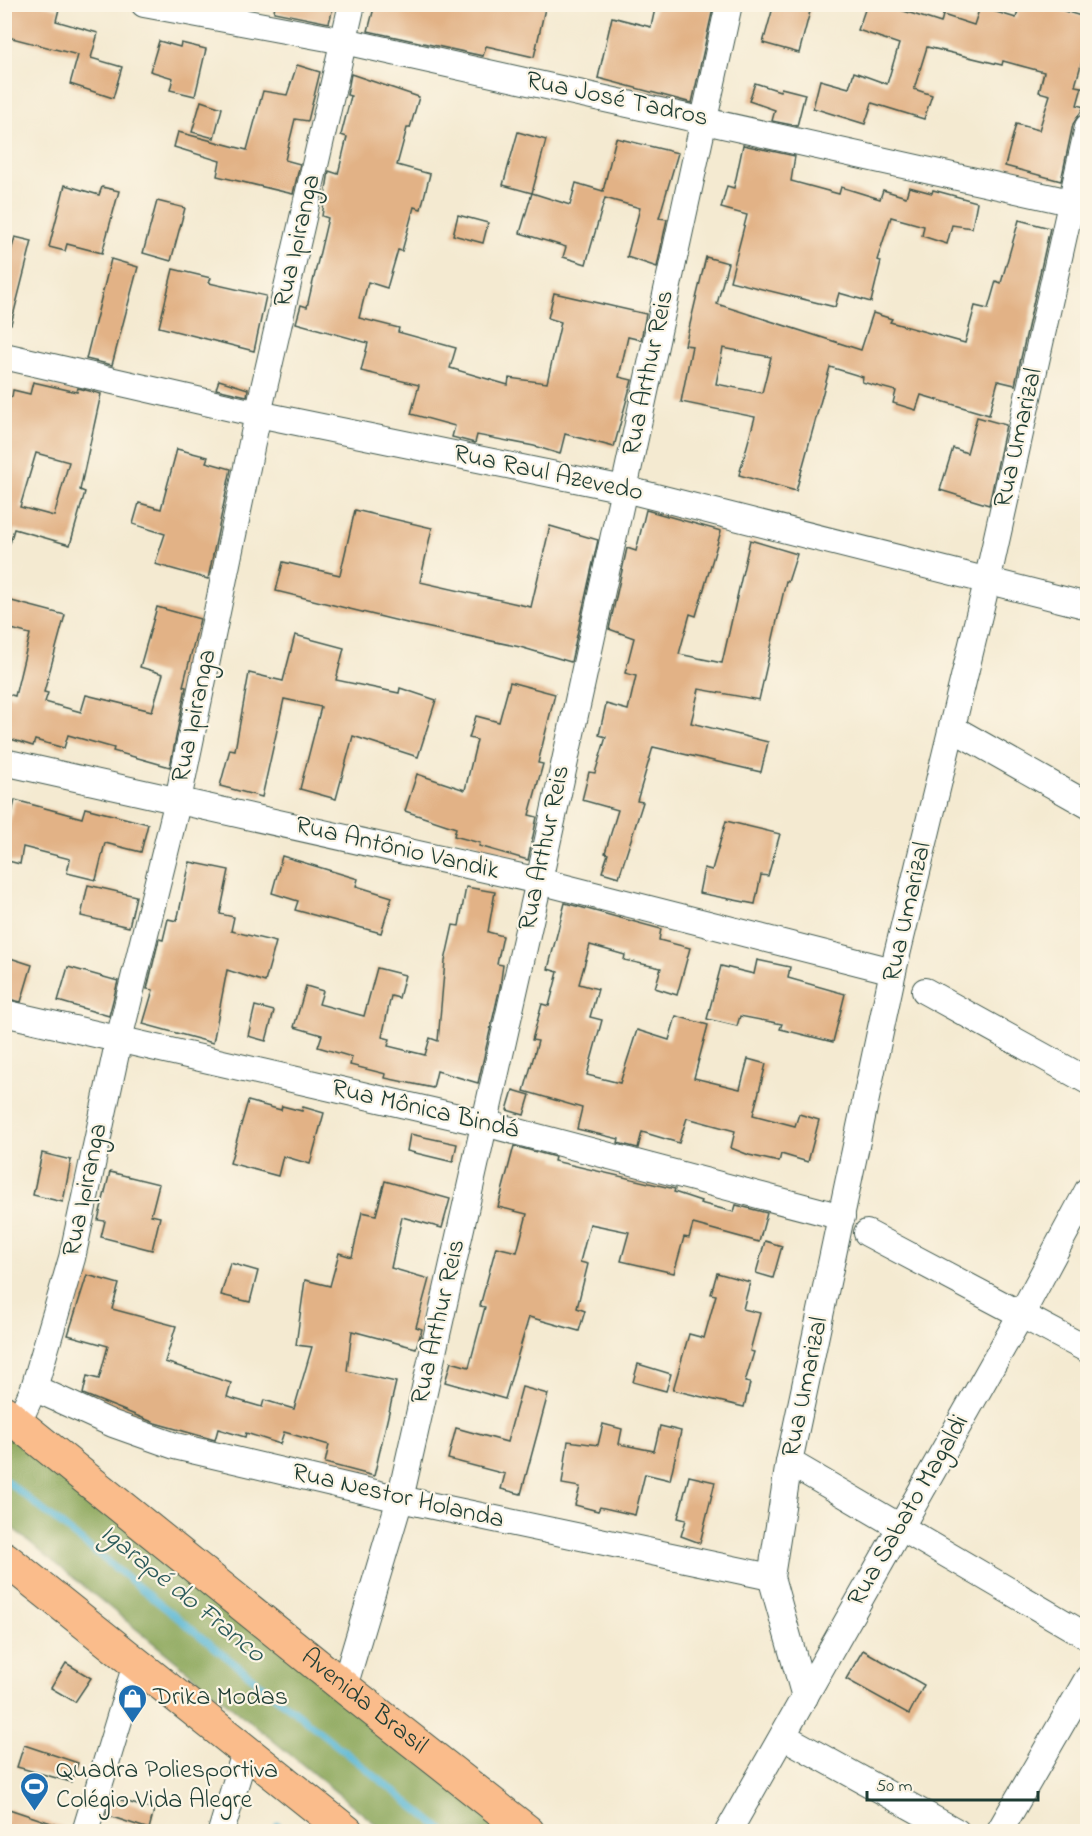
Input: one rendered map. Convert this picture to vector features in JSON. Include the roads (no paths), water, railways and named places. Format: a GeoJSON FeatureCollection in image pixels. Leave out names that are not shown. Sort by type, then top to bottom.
{"type":"FeatureCollection","features":[{"type":"Feature","properties":{"kind":"highway","name":"Avenida Brasil"},"geometry":{"type":"LineString","coordinates":[[11,1417],[344,1687],[528,1832]]}},
{"type":"Feature","properties":{"kind":"highway"},"geometry":{"type":"LineString","coordinates":[[4,1558],[246,1749],[347,1832]]}},
{"type":"Feature","properties":{"kind":"street","name":"Rua José Tadros"},"geometry":{"type":"LineString","coordinates":[[144,4],[344,41],[1080,204]]}},
{"type":"Feature","properties":{"kind":"street","name":"Rua Ipiranga"},"geometry":{"type":"LineString","coordinates":[[11,1417],[34,1388],[72,1258],[119,1039],[178,800],[258,414],[352,4]]}},
{"type":"Feature","properties":{"kind":"street","name":"Rua Arthur Reis"},"geometry":{"type":"LineString","coordinates":[[344,1687],[400,1499],[539,881],[729,4]]}},
{"type":"Feature","properties":{"kind":"street","name":"Rua Umarizal"},"geometry":{"type":"LineString","coordinates":[[805,1697],[771,1577],[789,1462],[893,971],[1080,204],[1088,127]]}},
{"type":"Feature","properties":{"kind":"street","name":"Rua Raul Azevedo"},"geometry":{"type":"LineString","coordinates":[[4,356],[258,414],[624,489],[1088,606]]}},
{"type":"Feature","properties":{"kind":"street"},"geometry":{"type":"LineString","coordinates":[[952,728],[1088,805]]}},
{"type":"Feature","properties":{"kind":"street","name":"Rua Antônio Vandik"},"geometry":{"type":"LineString","coordinates":[[4,762],[539,881],[893,971]]}},
{"type":"Feature","properties":{"kind":"street"},"geometry":{"type":"LineString","coordinates":[[925,991],[1088,1081]]}},
{"type":"Feature","properties":{"kind":"street","name":"Rua Mônica Bindá"},"geometry":{"type":"LineString","coordinates":[[4,1013],[484,1122],[842,1217]]}},
{"type":"Feature","properties":{"kind":"street","name":"Rua Sabato Magaldi"},"geometry":{"type":"LineString","coordinates":[[728,1832],[1022,1313],[1088,1190]]}},
{"type":"Feature","properties":{"kind":"street"},"geometry":{"type":"LineString","coordinates":[[867,1233],[1022,1313],[1088,1350]]}},
{"type":"Feature","properties":{"kind":"street","name":"Rua Nestor Holanda"},"geometry":{"type":"LineString","coordinates":[[34,1388],[113,1424],[175,1446],[400,1499],[771,1577]]}},
{"type":"Feature","properties":{"kind":"street"},"geometry":{"type":"LineString","coordinates":[[789,1462],[1088,1637]]}},
{"type":"Feature","properties":{"kind":"street"},"geometry":{"type":"LineString","coordinates":[[85,1832],[136,1664]]}},
{"type":"Feature","properties":{"kind":"street"},"geometry":{"type":"LineString","coordinates":[[999,1832],[1088,1678]]}},
{"type":"Feature","properties":{"kind":"street"},"geometry":{"type":"LineString","coordinates":[[783,1736],[957,1832]]}},
{"type":"Feature","properties":{"kind":"street"},"geometry":{"type":"LineString","coordinates":[[221,1832],[246,1749]]}},
{"type":"Feature","properties":{"kind":"waterway","name":"Igarapé do Franco"},"geometry":{"type":"LineString","coordinates":[[4,1479],[445,1832]]}},
{"type":"Feature","properties":{"kind":"waterway"},"geometry":{"type":"LineString","coordinates":[[278,1825],[280,1832]]}},
{"type":"Feature","properties":{"kind":"place","name":"Drika Modas"},"geometry":{"type":"Point","coordinates":[132,1724]}},
{"type":"Feature","properties":{"kind":"place","name":"Quadra Poliesportiva Colégio Vida Alegre"},"geometry":{"type":"Point","coordinates":[35,1812]}}]}
